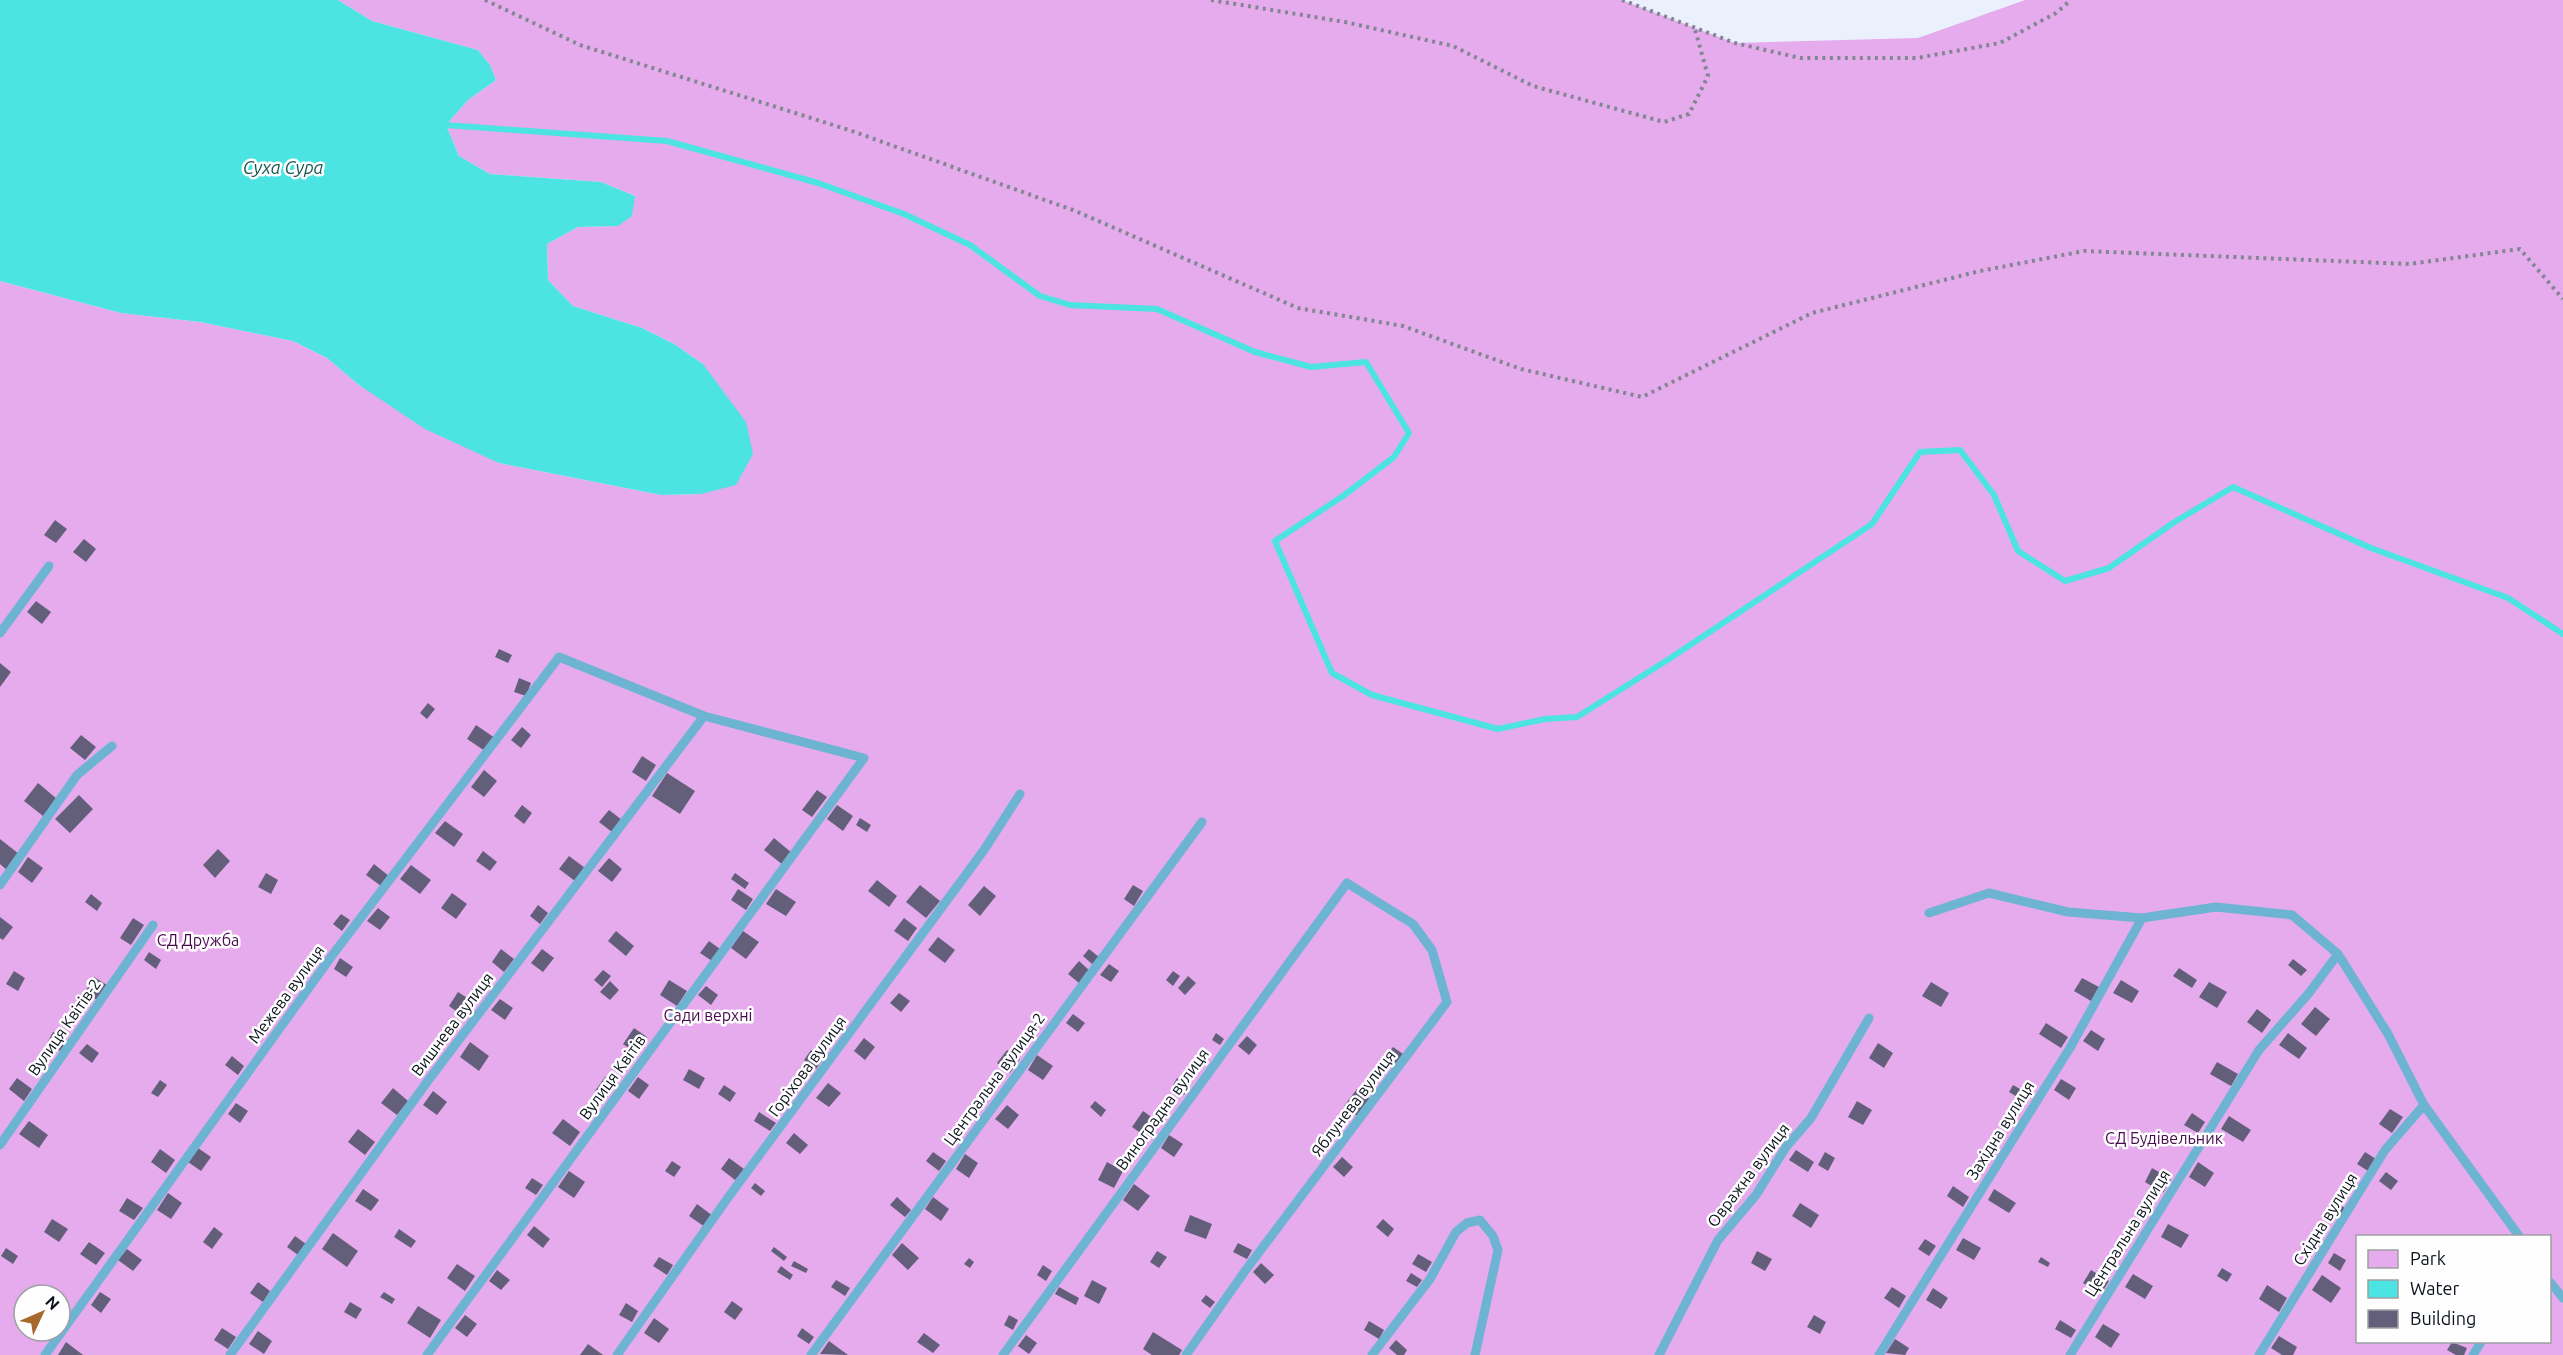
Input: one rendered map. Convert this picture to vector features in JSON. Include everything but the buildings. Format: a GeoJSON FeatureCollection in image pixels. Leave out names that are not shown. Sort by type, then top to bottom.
{"type":"FeatureCollection","features":[{"type":"Feature","properties":{"kind":"lane"},"geometry":{"type":"LineString","coordinates":[[0,633],[49,566]]}},
{"type":"Feature","properties":{"kind":"lane","name":"Межева вулиця"},"geometry":{"type":"LineString","coordinates":[[45,1355],[331,957],[559,657],[704,716]]}},
{"type":"Feature","properties":{"kind":"lane","name":"Вулиця Квітів"},"geometry":{"type":"LineString","coordinates":[[427,1355],[864,758],[704,716]]}},
{"type":"Feature","properties":{"kind":"lane","name":"Вишнева вулиця"},"geometry":{"type":"LineString","coordinates":[[230,1355],[427,1082],[704,716]]}},
{"type":"Feature","properties":{"kind":"lane"},"geometry":{"type":"LineString","coordinates":[[0,885],[77,775],[112,746]]}},
{"type":"Feature","properties":{"kind":"lane","name":"Горіхова вулиця"},"geometry":{"type":"LineString","coordinates":[[617,1355],[727,1200],[984,850],[1020,794]]}},
{"type":"Feature","properties":{"kind":"lane","name":"Центральна вулиця-2"},"geometry":{"type":"LineString","coordinates":[[811,1355],[1202,822]]}},
{"type":"Feature","properties":{"kind":"lane","name":"Виноградна вулиця"},"geometry":{"type":"LineString","coordinates":[[1003,1355],[1347,883]]}},
{"type":"Feature","properties":{"kind":"lane","name":"Яблунева вулиця"},"geometry":{"type":"LineString","coordinates":[[1186,1355],[1245,1271],[1447,1002],[1432,951],[1413,924],[1347,883]]}},
{"type":"Feature","properties":{"kind":"lane"},"geometry":{"type":"LineString","coordinates":[[1929,913],[1989,892],[2068,912],[2142,918],[2216,907],[2292,915],[2338,954],[2388,1034],[2424,1105],[2518,1235]]}},
{"type":"Feature","properties":{"kind":"lane","name":"Західна вулиця"},"geometry":{"type":"LineString","coordinates":[[1879,1355],[2071,1046],[2142,918]]}},
{"type":"Feature","properties":{"kind":"lane","name":"Вулиця Квітів-2"},"geometry":{"type":"LineString","coordinates":[[0,1145],[153,925]]}},
{"type":"Feature","properties":{"kind":"lane","name":"Центральна вулиця"},"geometry":{"type":"LineString","coordinates":[[2070,1355],[2259,1050],[2309,993],[2338,954]]}},
{"type":"Feature","properties":{"kind":"lane","name":"Овражна вулиця"},"geometry":{"type":"LineString","coordinates":[[1659,1355],[1718,1240],[1756,1196],[1786,1147],[1811,1118],[1869,1018]]}},
{"type":"Feature","properties":{"kind":"lane","name":"Східна вулиця"},"geometry":{"type":"LineString","coordinates":[[2259,1355],[2385,1150],[2424,1105]]}},
{"type":"Feature","properties":{"kind":"lane"},"geometry":{"type":"LineString","coordinates":[[1372,1355],[1430,1280],[1455,1232],[1467,1222],[1480,1220],[1493,1236],[1498,1250],[1475,1355]]}},
{"type":"Feature","properties":{"kind":"lane"},"geometry":{"type":"LineString","coordinates":[[2551,1283],[2563,1298]]}},
{"type":"Feature","properties":{"kind":"path"},"geometry":{"type":"LineString","coordinates":[[485,0],[580,45],[849,130],[1073,210],[1298,308],[1403,326],[1521,369],[1642,397],[1812,313],[1980,271],[2084,251],[2409,264],[2520,249],[2563,299]]}},
{"type":"Feature","properties":{"kind":"path"},"geometry":{"type":"LineString","coordinates":[[1211,0],[1334,20],[1453,46],[1533,86],[1664,122],[1689,114],[1708,76],[1694,26]]}},
{"type":"Feature","properties":{"kind":"path"},"geometry":{"type":"LineString","coordinates":[[1622,0],[1735,43],[1800,58],[1917,58],[2000,43],[2056,13],[2071,0]]}},
{"type":"Feature","properties":{"kind":"green space"},"geometry":{"type":"Polygon","coordinates":[[[338,0],[1622,0],[1735,43],[1918,38],[2025,0],[2563,0],[2563,1355],[0,1355],[0,281],[121,313],[200,322],[293,341],[327,358],[359,385],[499,463],[661,495],[701,494],[703,364],[674,344],[642,328],[573,306],[548,280],[547,244],[578,227],[618,226],[635,196],[601,182],[490,174],[459,156],[446,125],[468,100],[496,80],[490,65],[478,50],[372,21],[338,0]]]}},
{"type":"Feature","properties":{"kind":"water","name":"Суха Сура"},"geometry":{"type":"Polygon","coordinates":[[[0,0],[338,0],[372,21],[478,50],[490,65],[496,80],[468,100],[446,125],[459,156],[490,174],[601,182],[635,196],[632,216],[618,226],[578,227],[547,244],[548,280],[573,306],[642,328],[674,344],[703,364],[746,422],[753,454],[736,485],[701,494],[661,495],[499,463],[425,429],[359,385],[327,358],[293,341],[200,322],[121,313],[0,281],[0,0]]]}},
{"type":"Feature","properties":{"kind":"waterway"},"geometry":{"type":"LineString","coordinates":[[446,125],[667,141],[818,183],[904,214],[970,245],[1040,296],[1070,305],[1157,309],[1255,352],[1311,367],[1366,362],[1409,433],[1394,457],[1343,496],[1275,541],[1332,673],[1372,695],[1498,729],[1545,719],[1577,717],[1669,659],[1872,524],[1920,452],[1960,450],[1994,495],[2018,551],[2065,581],[2109,568],[2173,523],[2233,487],[2371,548],[2508,598],[2563,634]]}},
{"type":"Feature","properties":{"kind":"park label","name":"СД Дружба"},"geometry":{"type":"Point","coordinates":[198,940]}},
{"type":"Feature","properties":{"kind":"park label","name":"Сади верхні"},"geometry":{"type":"Point","coordinates":[708,1015]}},
{"type":"Feature","properties":{"kind":"park label","name":"СД Будівельник"},"geometry":{"type":"Point","coordinates":[2164,1138]}}]}
